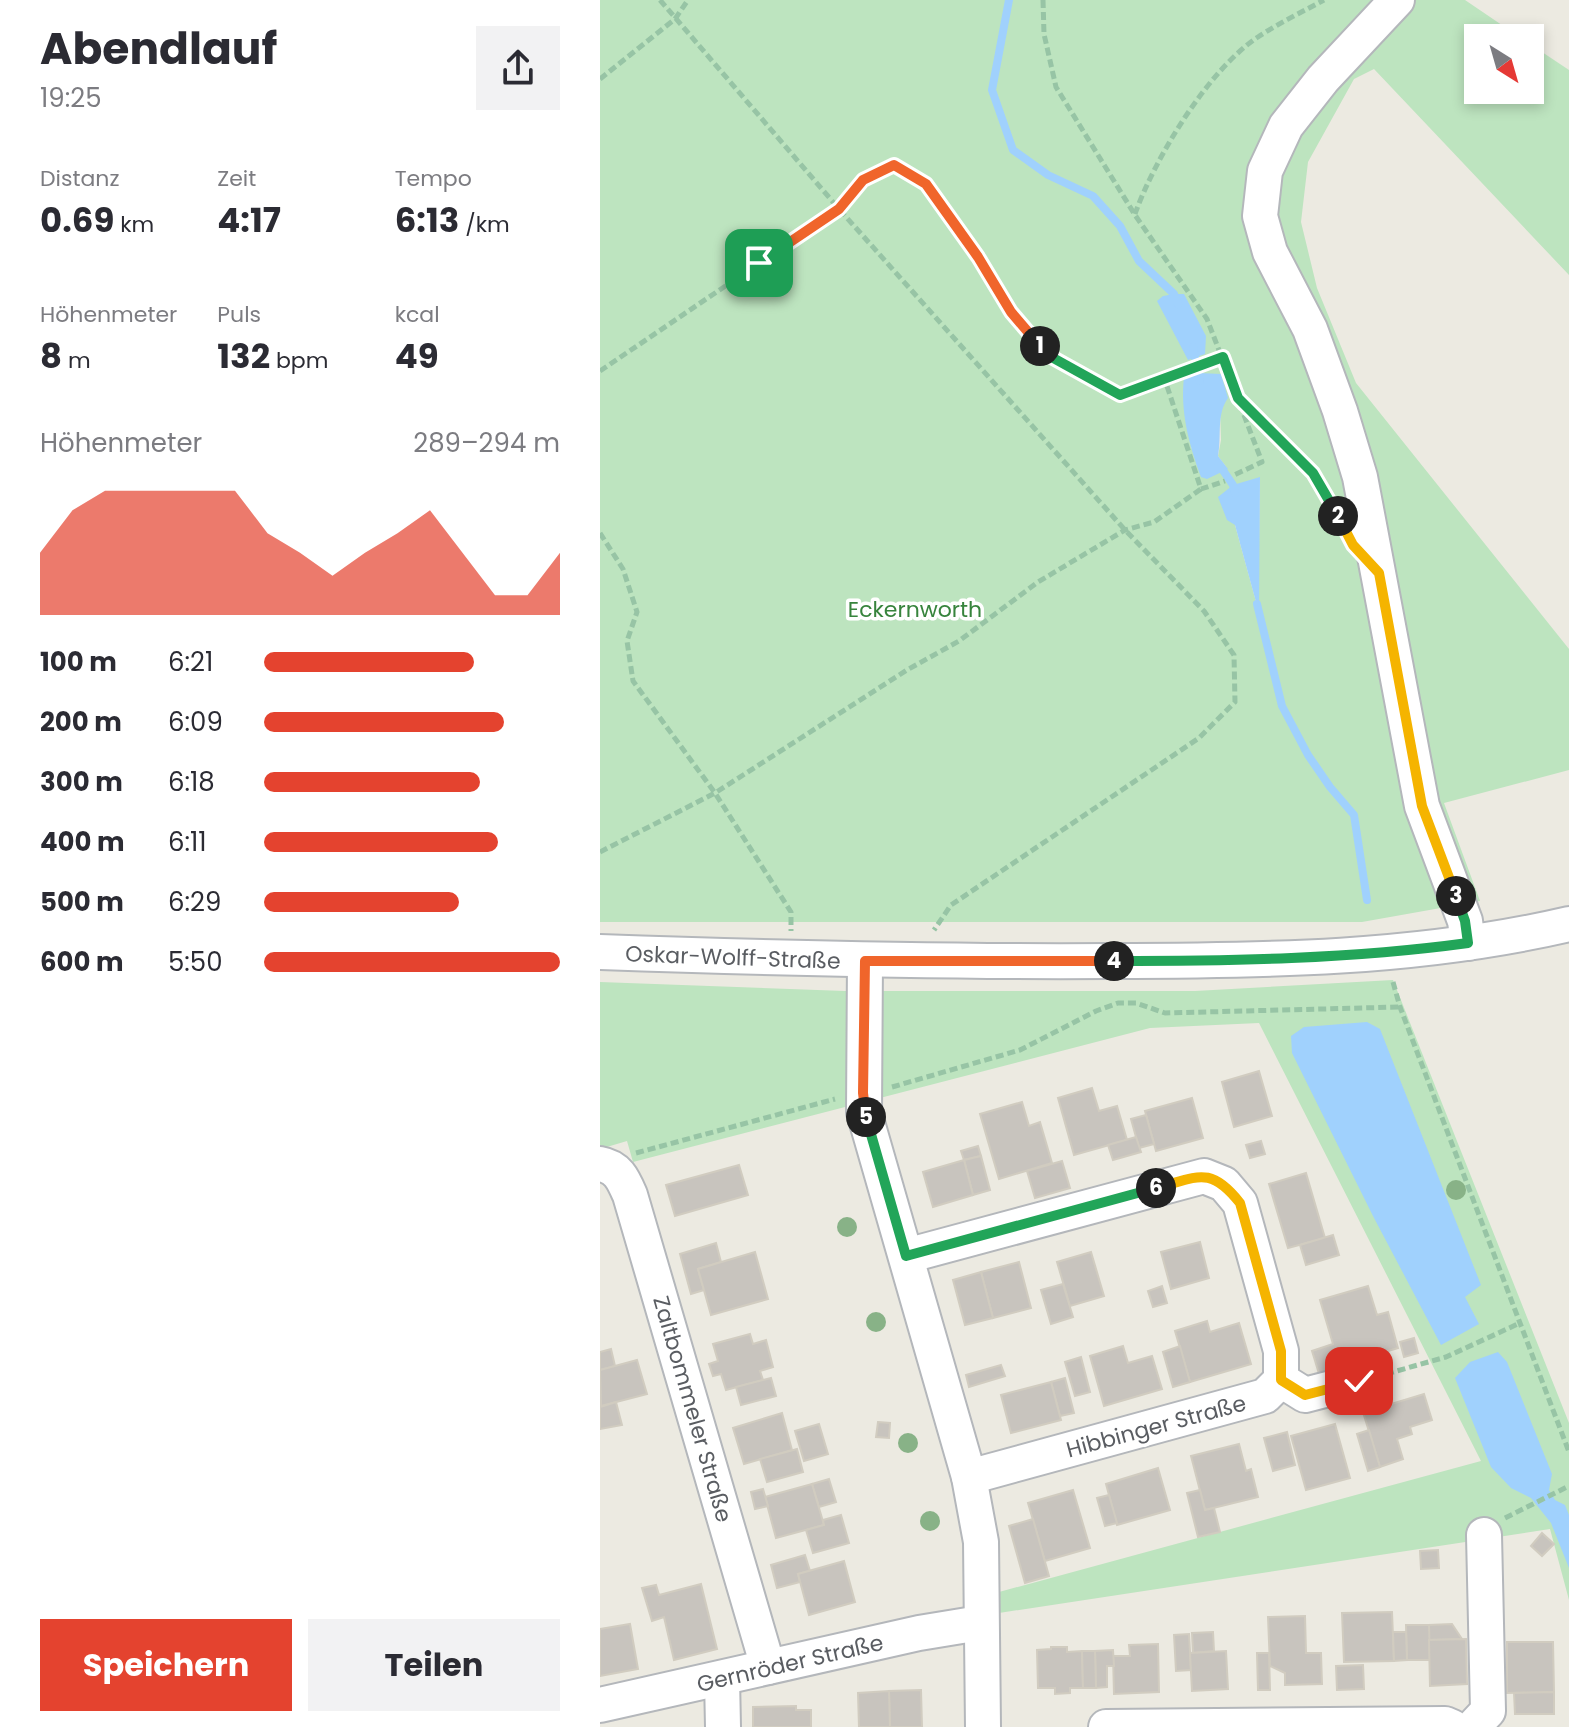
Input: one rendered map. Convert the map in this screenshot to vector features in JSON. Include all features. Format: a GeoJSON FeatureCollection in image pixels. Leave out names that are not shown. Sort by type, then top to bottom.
{"type":"FeatureCollection","features":[{"type":"Feature","properties":{"kind":"street"},"geometry":{"type":"LineString","coordinates":[[1397,0],[1323,79],[1286,126],[1265,171],[1260,216],[1270,252],[1310,329],[1360,477],[1422,806],[1465,921],[1468,943]]}},
{"type":"Feature","properties":{"kind":"street","name":"Oskar-Wolff-Straße"},"geometry":{"type":"LineString","coordinates":[[600,952],[865,961],[1155,961],[1392,953],[1468,943],[1569,924]]}},
{"type":"Feature","properties":{"kind":"street"},"geometry":{"type":"LineString","coordinates":[[865,961],[864,1112],[969,1477],[981,1542],[983,1727]]}},
{"type":"Feature","properties":{"kind":"street","name":"Zaltbommeler Straße"},"geometry":{"type":"LineString","coordinates":[[605,1165],[621,1175],[630,1195],[768,1667]]}},
{"type":"Feature","properties":{"kind":"street"},"geometry":{"type":"LineString","coordinates":[[906,1256],[1204,1176],[1224,1184],[1240,1203],[1281,1351],[1281,1380],[1305,1395],[1359,1381]]}},
{"type":"Feature","properties":{"kind":"street","name":"Hibbinger Straße"},"geometry":{"type":"LineString","coordinates":[[969,1477],[1265,1396],[1281,1380]]}},
{"type":"Feature","properties":{"kind":"street"},"geometry":{"type":"LineString","coordinates":[[1473,1727],[1488,1711],[1484,1535]]}},
{"type":"Feature","properties":{"kind":"street","name":"Gernröder Straße"},"geometry":{"type":"LineString","coordinates":[[600,1705],[980,1623]]}},
{"type":"Feature","properties":{"kind":"street"},"geometry":{"type":"LineString","coordinates":[[722,1678],[723,1727]]}},
{"type":"Feature","properties":{"kind":"street"},"geometry":{"type":"LineString","coordinates":[[1106,1727],[1445,1724],[1452,1727]]}},
{"type":"Feature","properties":{"kind":"path"},"geometry":{"type":"LineString","coordinates":[[660,0],[839,209],[1125,530],[1204,611],[1234,655],[1235,702],[1199,738],[951,905],[930,935]]}},
{"type":"Feature","properties":{"kind":"path"},"geometry":{"type":"LineString","coordinates":[[600,79],[675,19],[688,0]]}},
{"type":"Feature","properties":{"kind":"path"},"geometry":{"type":"LineString","coordinates":[[1043,0],[1044,34],[1056,87],[1135,215],[1207,319],[1223,357],[1262,462],[1232,476]]}},
{"type":"Feature","properties":{"kind":"path"},"geometry":{"type":"LineString","coordinates":[[1135,215],[1143,193],[1173,138],[1217,73],[1257,38],[1324,0]]}},
{"type":"Feature","properties":{"kind":"path"},"geometry":{"type":"LineString","coordinates":[[600,371],[839,209],[863,180],[894,165],[926,184],[978,257],[1011,312],[1046,354],[1120,395],[1223,357]]}},
{"type":"Feature","properties":{"kind":"path"},"geometry":{"type":"LineString","coordinates":[[1164,377],[1201,489]]}},
{"type":"Feature","properties":{"kind":"path"},"geometry":{"type":"LineString","coordinates":[[1238,398],[1313,473],[1340,520]]}},
{"type":"Feature","properties":{"kind":"path"},"geometry":{"type":"LineString","coordinates":[[600,852],[715,793],[907,670],[959,641],[1038,582],[1125,530],[1154,522],[1201,489],[1225,481]]}},
{"type":"Feature","properties":{"kind":"path"},"geometry":{"type":"LineString","coordinates":[[600,533],[623,569],[637,612],[627,641],[633,681],[715,793],[791,912],[791,935]]}},
{"type":"Feature","properties":{"kind":"path"},"geometry":{"type":"LineString","coordinates":[[1392,953],[1394,985],[1400,1007],[1569,1452]]}},
{"type":"Feature","properties":{"kind":"path"},"geometry":{"type":"LineString","coordinates":[[879,1090],[1020,1050],[1118,1003],[1136,1003],[1165,1013],[1400,1007]]}},
{"type":"Feature","properties":{"kind":"path"},"geometry":{"type":"LineString","coordinates":[[605,1165],[633,1153],[847,1097]]}},
{"type":"Feature","properties":{"kind":"path"},"geometry":{"type":"LineString","coordinates":[[1359,1381],[1446,1357],[1520,1323]]}},
{"type":"Feature","properties":{"kind":"path"},"geometry":{"type":"LineString","coordinates":[[1535,1503],[1569,1486]]}},
{"type":"Feature","properties":{"kind":"green space","name":"Eckernworth"},"geometry":{"type":"Polygon","coordinates":[[[600,0],[1465,0],[1500,24],[1464,24],[1464,104],[1544,104],[1544,53],[1569,70],[1569,275],[1374,69],[1354,79],[1308,162],[1301,222],[1317,288],[1356,383],[1569,649],[1569,770],[1444,803],[1480,901],[1362,922],[600,922],[600,0]],[[1220,409],[1191,448],[1227,468],[1218,456],[1220,409]],[[1260,478],[1235,525],[1258,609],[1260,478]]]}},
{"type":"Feature","properties":{"kind":"green space"},"geometry":{"type":"Polygon","coordinates":[[[1393,980],[1569,1423],[1569,1600],[1550,1529],[999,1613],[999,1592],[1481,1461],[1259,1023],[1150,1028],[633,1162],[627,1141],[600,1149],[600,982],[845,991],[1195,991],[1393,980]]]}},
{"type":"Feature","properties":{"kind":"water"},"geometry":{"type":"Polygon","coordinates":[[[1174,294],[1184,294],[1206,336],[1205,354],[1188,360],[1157,301],[1174,294]]]}},
{"type":"Feature","properties":{"kind":"water"},"geometry":{"type":"Polygon","coordinates":[[[1199,373],[1221,374],[1228,398],[1221,418],[1218,456],[1228,469],[1207,479],[1201,477],[1193,452],[1183,403],[1184,377],[1199,373]]]}},
{"type":"Feature","properties":{"kind":"water"},"geometry":{"type":"Polygon","coordinates":[[[1260,477],[1259,613],[1235,525],[1227,520],[1218,497],[1233,485],[1260,477]]]}},
{"type":"Feature","properties":{"kind":"water"},"geometry":{"type":"Polygon","coordinates":[[[1367,1022],[1380,1029],[1481,1285],[1465,1297],[1479,1324],[1441,1345],[1292,1053],[1291,1036],[1304,1027],[1367,1022]]]}},
{"type":"Feature","properties":{"kind":"water"},"geometry":{"type":"Polygon","coordinates":[[[1498,1352],[1507,1362],[1552,1474],[1549,1490],[1555,1500],[1565,1505],[1569,1515],[1569,1568],[1551,1523],[1531,1498],[1511,1488],[1491,1467],[1455,1378],[1470,1362],[1498,1352]]]}},
{"type":"Feature","properties":{"kind":"building"},"geometry":{"type":"Polygon","coordinates":[[[1259,1071],[1272,1116],[1234,1127],[1222,1082],[1259,1071]]]}},
{"type":"Feature","properties":{"kind":"building"},"geometry":{"type":"Polygon","coordinates":[[[1092,1088],[1099,1111],[1117,1106],[1127,1140],[1074,1155],[1058,1098],[1092,1088]]]}},
{"type":"Feature","properties":{"kind":"building"},"geometry":{"type":"Polygon","coordinates":[[[1192,1098],[1203,1138],[1156,1151],[1145,1111],[1192,1098]]]}},
{"type":"Feature","properties":{"kind":"building"},"geometry":{"type":"Polygon","coordinates":[[[1022,1102],[1029,1126],[1040,1122],[1052,1163],[999,1179],[980,1114],[1022,1102]]]}},
{"type":"Feature","properties":{"kind":"building"},"geometry":{"type":"Polygon","coordinates":[[[1146,1115],[1154,1144],[1139,1148],[1131,1119],[1146,1115]]]}},
{"type":"Feature","properties":{"kind":"building"},"geometry":{"type":"Polygon","coordinates":[[[1136,1137],[1141,1152],[1113,1160],[1108,1145],[1136,1137]]]}},
{"type":"Feature","properties":{"kind":"building"},"geometry":{"type":"Polygon","coordinates":[[[1261,1141],[1265,1154],[1250,1158],[1246,1145],[1261,1141]]]}},
{"type":"Feature","properties":{"kind":"building"},"geometry":{"type":"Polygon","coordinates":[[[978,1146],[981,1156],[964,1160],[961,1151],[978,1146]]]}},
{"type":"Feature","properties":{"kind":"building"},"geometry":{"type":"Polygon","coordinates":[[[981,1156],[990,1190],[973,1195],[964,1160],[981,1156]]]}},
{"type":"Feature","properties":{"kind":"building"},"geometry":{"type":"Polygon","coordinates":[[[964,1160],[973,1195],[933,1207],[923,1172],[964,1160]]]}},
{"type":"Feature","properties":{"kind":"building"},"geometry":{"type":"Polygon","coordinates":[[[1062,1161],[1070,1188],[1035,1198],[1027,1171],[1062,1161]]]}},
{"type":"Feature","properties":{"kind":"building"},"geometry":{"type":"Polygon","coordinates":[[[739,1165],[748,1195],[675,1216],[666,1185],[739,1165]]]}},
{"type":"Feature","properties":{"kind":"building"},"geometry":{"type":"Polygon","coordinates":[[[1306,1173],[1325,1238],[1288,1248],[1269,1184],[1306,1173]]]}},
{"type":"Feature","properties":{"kind":"building"},"geometry":{"type":"Polygon","coordinates":[[[1333,1235],[1339,1255],[1306,1265],[1300,1245],[1333,1235]]]}},
{"type":"Feature","properties":{"kind":"building"},"geometry":{"type":"Polygon","coordinates":[[[1200,1242],[1209,1278],[1171,1289],[1161,1252],[1200,1242]]]}},
{"type":"Feature","properties":{"kind":"building"},"geometry":{"type":"Polygon","coordinates":[[[716,1243],[721,1262],[698,1269],[704,1290],[691,1294],[680,1254],[716,1243]]]}},
{"type":"Feature","properties":{"kind":"building"},"geometry":{"type":"Polygon","coordinates":[[[755,1252],[768,1299],[711,1315],[698,1269],[755,1252]]]}},
{"type":"Feature","properties":{"kind":"building"},"geometry":{"type":"Polygon","coordinates":[[[1091,1252],[1104,1296],[1070,1306],[1057,1262],[1091,1252]]]}},
{"type":"Feature","properties":{"kind":"building"},"geometry":{"type":"Polygon","coordinates":[[[1019,1262],[1031,1308],[993,1318],[981,1272],[1019,1262]]]}},
{"type":"Feature","properties":{"kind":"building"},"geometry":{"type":"Polygon","coordinates":[[[981,1272],[993,1318],[965,1325],[953,1280],[981,1272]]]}},
{"type":"Feature","properties":{"kind":"building"},"geometry":{"type":"Polygon","coordinates":[[[1063,1284],[1073,1317],[1051,1324],[1041,1290],[1063,1284]]]}},
{"type":"Feature","properties":{"kind":"building"},"geometry":{"type":"Polygon","coordinates":[[[1162,1286],[1167,1303],[1153,1307],[1148,1291],[1162,1286]]]}},
{"type":"Feature","properties":{"kind":"building"},"geometry":{"type":"Polygon","coordinates":[[[1368,1286],[1377,1315],[1388,1312],[1398,1348],[1388,1351],[1391,1362],[1365,1369],[1362,1359],[1346,1363],[1348,1369],[1320,1377],[1312,1351],[1333,1344],[1320,1300],[1368,1286]]]}},
{"type":"Feature","properties":{"kind":"building"},"geometry":{"type":"Polygon","coordinates":[[[1207,1321],[1210,1332],[1239,1323],[1251,1364],[1190,1382],[1175,1331],[1207,1321]]]}},
{"type":"Feature","properties":{"kind":"building"},"geometry":{"type":"Polygon","coordinates":[[[750,1334],[753,1344],[766,1340],[773,1367],[760,1371],[763,1380],[726,1390],[721,1374],[713,1376],[709,1364],[718,1361],[713,1344],[750,1334]]]}},
{"type":"Feature","properties":{"kind":"building"},"geometry":{"type":"Polygon","coordinates":[[[1414,1338],[1418,1353],[1404,1357],[1400,1342],[1414,1338]]]}},
{"type":"Feature","properties":{"kind":"building"},"geometry":{"type":"Polygon","coordinates":[[[1123,1346],[1128,1363],[1152,1356],[1162,1389],[1104,1406],[1090,1356],[1123,1346]]]}},
{"type":"Feature","properties":{"kind":"building"},"geometry":{"type":"Polygon","coordinates":[[[1180,1346],[1190,1382],[1173,1387],[1163,1352],[1180,1346]]]}},
{"type":"Feature","properties":{"kind":"building"},"geometry":{"type":"Polygon","coordinates":[[[611,1349],[615,1366],[600,1370],[600,1352],[611,1349]]]}},
{"type":"Feature","properties":{"kind":"building"},"geometry":{"type":"Polygon","coordinates":[[[1081,1357],[1090,1392],[1075,1396],[1065,1362],[1081,1357]]]}},
{"type":"Feature","properties":{"kind":"building"},"geometry":{"type":"Polygon","coordinates":[[[637,1360],[647,1394],[601,1406],[600,1370],[637,1360]]]}},
{"type":"Feature","properties":{"kind":"building"},"geometry":{"type":"Polygon","coordinates":[[[1001,1365],[1005,1376],[969,1387],[966,1375],[1001,1365]]]}},
{"type":"Feature","properties":{"kind":"building"},"geometry":{"type":"Polygon","coordinates":[[[771,1378],[776,1396],[741,1405],[736,1387],[771,1378]]]}},
{"type":"Feature","properties":{"kind":"building"},"geometry":{"type":"Polygon","coordinates":[[[1065,1378],[1074,1413],[1060,1416],[1051,1382],[1065,1378]]]}},
{"type":"Feature","properties":{"kind":"building"},"geometry":{"type":"Polygon","coordinates":[[[1051,1382],[1061,1420],[1011,1433],[1001,1395],[1051,1382]]]}},
{"type":"Feature","properties":{"kind":"building"},"geometry":{"type":"Polygon","coordinates":[[[1424,1394],[1432,1420],[1410,1427],[1412,1434],[1397,1439],[1403,1459],[1380,1467],[1362,1409],[1424,1394]]]}},
{"type":"Feature","properties":{"kind":"building"},"geometry":{"type":"Polygon","coordinates":[[[616,1402],[622,1425],[600,1429],[600,1407],[616,1402]]]}},
{"type":"Feature","properties":{"kind":"building"},"geometry":{"type":"Polygon","coordinates":[[[782,1413],[792,1450],[744,1464],[733,1428],[782,1413]]]}},
{"type":"Feature","properties":{"kind":"building"},"geometry":{"type":"Polygon","coordinates":[[[878,1422],[890,1423],[889,1438],[876,1437],[878,1422]]]}},
{"type":"Feature","properties":{"kind":"building"},"geometry":{"type":"Polygon","coordinates":[[[819,1424],[828,1454],[804,1461],[795,1431],[819,1424]]]}},
{"type":"Feature","properties":{"kind":"building"},"geometry":{"type":"Polygon","coordinates":[[[1335,1424],[1350,1478],[1306,1490],[1291,1436],[1335,1424]]]}},
{"type":"Feature","properties":{"kind":"building"},"geometry":{"type":"Polygon","coordinates":[[[1369,1430],[1380,1467],[1368,1471],[1357,1434],[1369,1430]]]}},
{"type":"Feature","properties":{"kind":"building"},"geometry":{"type":"Polygon","coordinates":[[[1287,1432],[1295,1465],[1273,1471],[1264,1438],[1287,1432]]]}},
{"type":"Feature","properties":{"kind":"building"},"geometry":{"type":"Polygon","coordinates":[[[1239,1444],[1246,1471],[1251,1469],[1258,1497],[1205,1510],[1191,1456],[1239,1444]]]}},
{"type":"Feature","properties":{"kind":"building"},"geometry":{"type":"Polygon","coordinates":[[[797,1449],[803,1472],[767,1482],[760,1459],[797,1449]]]}},
{"type":"Feature","properties":{"kind":"building"},"geometry":{"type":"Polygon","coordinates":[[[1158,1468],[1170,1510],[1117,1525],[1106,1484],[1158,1468]]]}},
{"type":"Feature","properties":{"kind":"building"},"geometry":{"type":"Polygon","coordinates":[[[829,1479],[836,1502],[819,1507],[812,1484],[829,1479]]]}},
{"type":"Feature","properties":{"kind":"building"},"geometry":{"type":"Polygon","coordinates":[[[812,1484],[824,1525],[776,1538],[765,1497],[812,1484]]]}},
{"type":"Feature","properties":{"kind":"building"},"geometry":{"type":"Polygon","coordinates":[[[763,1489],[768,1506],[755,1509],[751,1492],[763,1489]]]}},
{"type":"Feature","properties":{"kind":"building"},"geometry":{"type":"Polygon","coordinates":[[[1073,1490],[1090,1548],[1045,1561],[1028,1503],[1073,1490]]]}},
{"type":"Feature","properties":{"kind":"building"},"geometry":{"type":"Polygon","coordinates":[[[1200,1490],[1205,1510],[1214,1508],[1220,1532],[1198,1537],[1187,1493],[1200,1490]]]}},
{"type":"Feature","properties":{"kind":"building"},"geometry":{"type":"Polygon","coordinates":[[[1109,1495],[1117,1523],[1105,1526],[1097,1498],[1109,1495]]]}},
{"type":"Feature","properties":{"kind":"building"},"geometry":{"type":"Polygon","coordinates":[[[841,1515],[849,1543],[813,1553],[806,1530],[824,1525],[823,1520],[841,1515]]]}},
{"type":"Feature","properties":{"kind":"building"},"geometry":{"type":"Polygon","coordinates":[[[1033,1519],[1049,1576],[1025,1583],[1009,1526],[1033,1519]]]}},
{"type":"Feature","properties":{"kind":"building"},"geometry":{"type":"Polygon","coordinates":[[[1542,1533],[1554,1544],[1542,1556],[1531,1546],[1542,1533]]]}},
{"type":"Feature","properties":{"kind":"building"},"geometry":{"type":"Polygon","coordinates":[[[1438,1550],[1439,1568],[1421,1569],[1420,1551],[1438,1550]]]}},
{"type":"Feature","properties":{"kind":"building"},"geometry":{"type":"Polygon","coordinates":[[[805,1555],[810,1571],[798,1574],[800,1582],[777,1588],[771,1565],[805,1555]]]}},
{"type":"Feature","properties":{"kind":"building"},"geometry":{"type":"Polygon","coordinates":[[[844,1561],[855,1602],[809,1615],[798,1574],[844,1561]]]}},
{"type":"Feature","properties":{"kind":"building"},"geometry":{"type":"Polygon","coordinates":[[[701,1584],[717,1649],[674,1660],[664,1617],[652,1621],[642,1588],[656,1585],[659,1595],[701,1584]]]}},
{"type":"Feature","properties":{"kind":"building"},"geometry":{"type":"Polygon","coordinates":[[[1392,1612],[1394,1661],[1344,1662],[1342,1613],[1392,1612]]]}},
{"type":"Feature","properties":{"kind":"building"},"geometry":{"type":"Polygon","coordinates":[[[1305,1616],[1306,1653],[1321,1653],[1322,1684],[1285,1685],[1285,1673],[1270,1666],[1268,1617],[1305,1616]]]}},
{"type":"Feature","properties":{"kind":"building"},"geometry":{"type":"Polygon","coordinates":[[[630,1624],[638,1669],[600,1676],[600,1629],[630,1624]]]}},
{"type":"Feature","properties":{"kind":"building"},"geometry":{"type":"Polygon","coordinates":[[[1452,1624],[1462,1639],[1429,1640],[1429,1625],[1452,1624]]]}},
{"type":"Feature","properties":{"kind":"building"},"geometry":{"type":"Polygon","coordinates":[[[1406,1625],[1429,1625],[1430,1660],[1407,1660],[1406,1625]]]}},
{"type":"Feature","properties":{"kind":"building"},"geometry":{"type":"Polygon","coordinates":[[[1213,1632],[1214,1651],[1193,1653],[1192,1633],[1213,1632]]]}},
{"type":"Feature","properties":{"kind":"building"},"geometry":{"type":"Polygon","coordinates":[[[1393,1632],[1406,1632],[1407,1660],[1394,1661],[1393,1632]]]}},
{"type":"Feature","properties":{"kind":"building"},"geometry":{"type":"Polygon","coordinates":[[[1189,1634],[1191,1670],[1176,1671],[1174,1635],[1189,1634]]]}},
{"type":"Feature","properties":{"kind":"building"},"geometry":{"type":"Polygon","coordinates":[[[1466,1639],[1467,1684],[1430,1686],[1429,1640],[1466,1639]]]}},
{"type":"Feature","properties":{"kind":"building"},"geometry":{"type":"Polygon","coordinates":[[[1507,1642],[1553,1642],[1554,1692],[1507,1693],[1507,1642]]]}},
{"type":"Feature","properties":{"kind":"building"},"geometry":{"type":"Polygon","coordinates":[[[1158,1644],[1159,1692],[1114,1694],[1113,1656],[1130,1656],[1129,1645],[1158,1644]]]}},
{"type":"Feature","properties":{"kind":"building"},"geometry":{"type":"Polygon","coordinates":[[[1067,1647],[1067,1652],[1082,1651],[1083,1688],[1070,1688],[1070,1693],[1055,1694],[1055,1688],[1038,1688],[1037,1650],[1067,1647]]]}},
{"type":"Feature","properties":{"kind":"building"},"geometry":{"type":"Polygon","coordinates":[[[1113,1650],[1114,1666],[1107,1666],[1107,1687],[1096,1688],[1095,1651],[1113,1650]]]}},
{"type":"Feature","properties":{"kind":"building"},"geometry":{"type":"Polygon","coordinates":[[[1082,1651],[1095,1651],[1096,1688],[1083,1688],[1082,1651]]]}},
{"type":"Feature","properties":{"kind":"building"},"geometry":{"type":"Polygon","coordinates":[[[1226,1651],[1228,1689],[1192,1691],[1190,1653],[1226,1651]]]}},
{"type":"Feature","properties":{"kind":"building"},"geometry":{"type":"Polygon","coordinates":[[[1257,1653],[1269,1653],[1270,1690],[1258,1690],[1257,1653]]]}},
{"type":"Feature","properties":{"kind":"building"},"geometry":{"type":"Polygon","coordinates":[[[1363,1665],[1364,1689],[1337,1690],[1336,1666],[1363,1665]]]}},
{"type":"Feature","properties":{"kind":"building"},"geometry":{"type":"Polygon","coordinates":[[[921,1690],[922,1727],[890,1727],[889,1691],[921,1690]]]}},
{"type":"Feature","properties":{"kind":"building"},"geometry":{"type":"Polygon","coordinates":[[[889,1691],[890,1727],[859,1727],[858,1693],[889,1691]]]}},
{"type":"Feature","properties":{"kind":"building"},"geometry":{"type":"Polygon","coordinates":[[[1554,1692],[1554,1714],[1515,1714],[1514,1693],[1554,1692]]]}},
{"type":"Feature","properties":{"kind":"building"},"geometry":{"type":"Polygon","coordinates":[[[796,1706],[796,1710],[811,1710],[811,1727],[753,1727],[753,1707],[796,1706]]]}},
{"type":"Feature","properties":{"kind":"waterway"},"geometry":{"type":"LineString","coordinates":[[1009,0],[992,90],[1013,150],[1048,175],[1093,196],[1120,226],[1139,261],[1174,294],[1178,304]]}},
{"type":"Feature","properties":{"kind":"waterway"},"geometry":{"type":"LineString","coordinates":[[1193,347],[1200,381]]}},
{"type":"Feature","properties":{"kind":"waterway"},"geometry":{"type":"LineString","coordinates":[[1218,463],[1235,493]]}},
{"type":"Feature","properties":{"kind":"waterway"},"geometry":{"type":"LineString","coordinates":[[1257,604],[1282,706],[1308,755],[1354,815],[1367,900]]}},
{"type":"Feature","properties":{"kind":"route"},"geometry":{"type":"LineString","coordinates":[[759,263],[839,209],[863,180],[894,165],[926,184],[978,257],[1011,312],[1046,354],[1120,395],[1223,357],[1238,398],[1313,473],[1353,545],[1379,573],[1422,806],[1465,921],[1468,943],[1392,953],[1292,958],[865,961],[864,1112],[906,1256],[1204,1176],[1224,1184],[1240,1203],[1281,1351],[1281,1380],[1305,1395],[1359,1381]]}}]}
